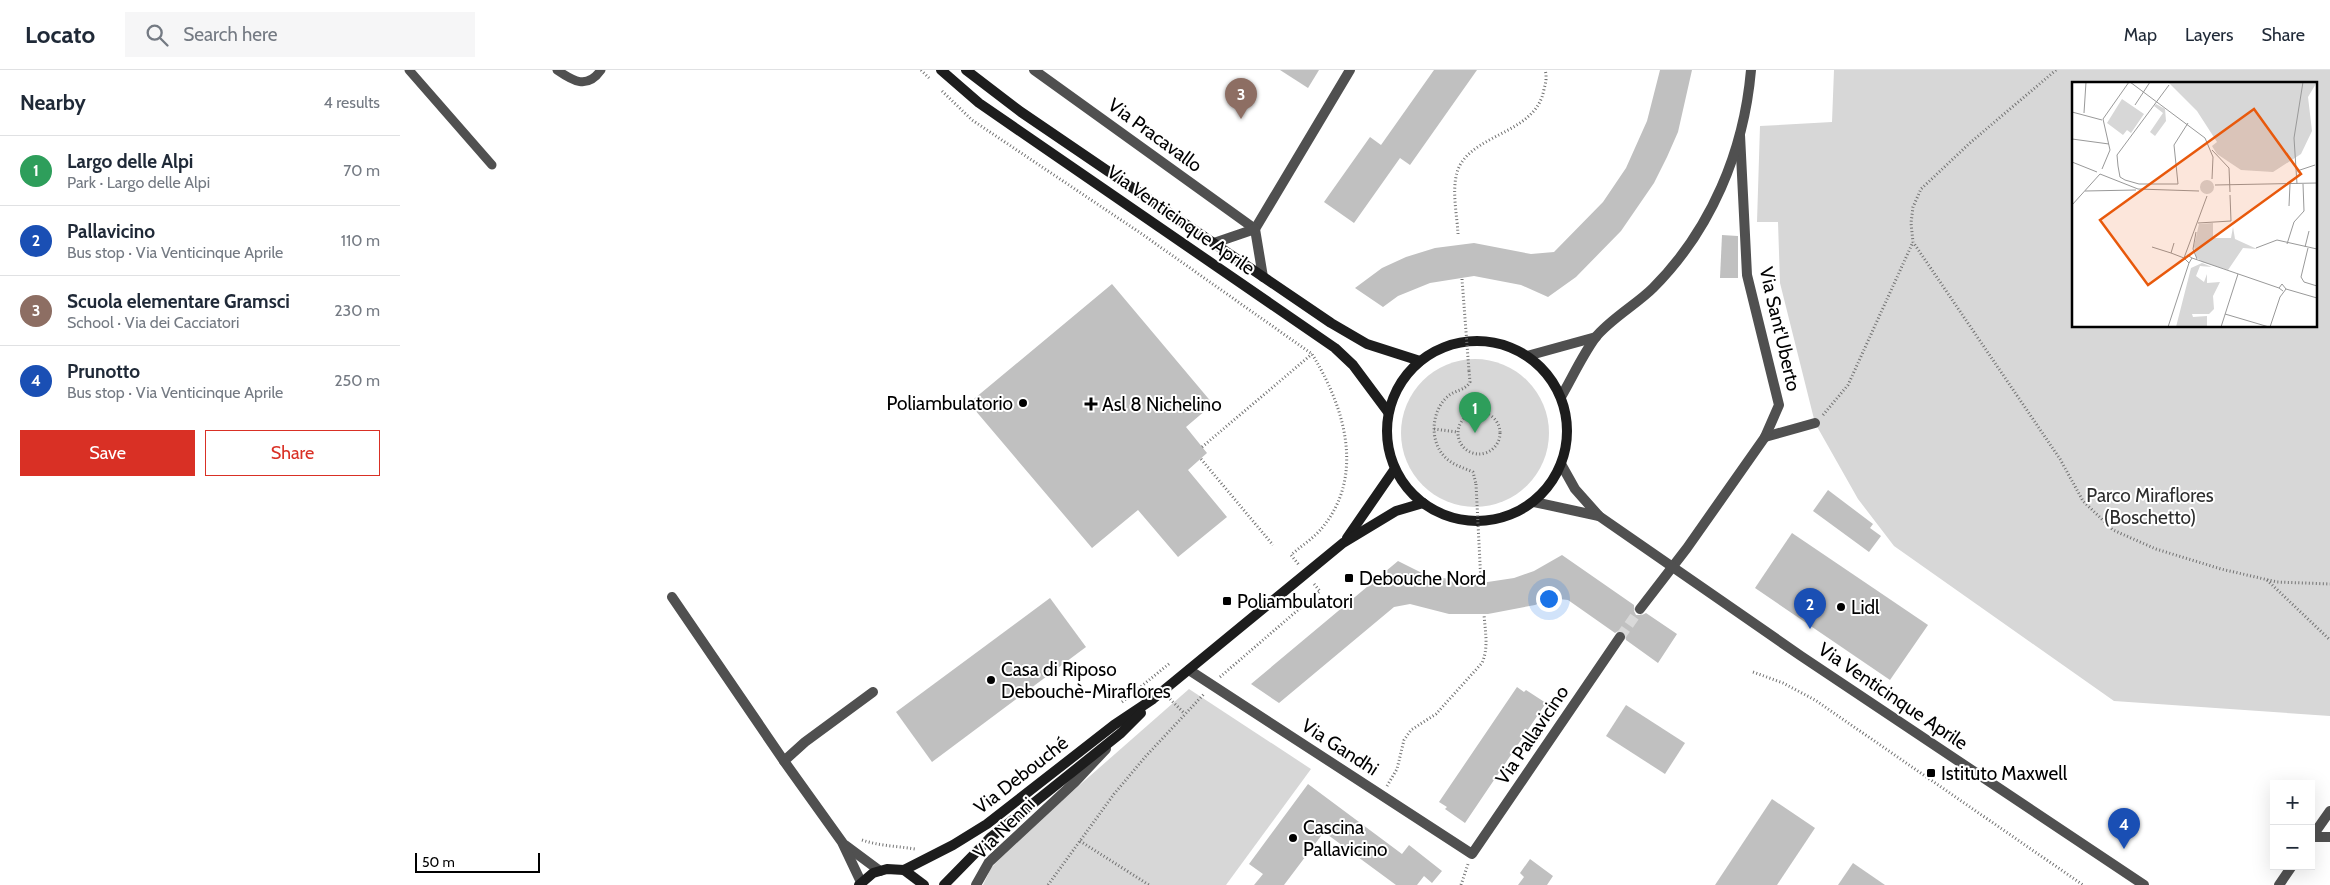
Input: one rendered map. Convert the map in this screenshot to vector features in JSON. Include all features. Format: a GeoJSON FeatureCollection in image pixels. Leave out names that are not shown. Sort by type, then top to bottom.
{"type":"FeatureCollection","features":[{"type":"Feature","properties":{"kind":"main road","name":"Via Venticinque Aprile"},"geometry":{"type":"LineString","coordinates":[[941,70],[979,103],[1335,348],[1353,365],[1388,412]]}},
{"type":"Feature","properties":{"kind":"main road","name":"Via Venticinque Aprile"},"geometry":{"type":"LineString","coordinates":[[966,70],[1021,112],[1214,244],[1367,344],[1420,361]]}},
{"type":"Feature","properties":{"kind":"main road"},"geometry":{"type":"LineString","coordinates":[[1470,341],[1500,344],[1527,356],[1547,374],[1561,397],[1568,426],[1564,456],[1561,464],[1552,483],[1534,502],[1506,517],[1477,522],[1448,517],[1423,503],[1401,483],[1394,470],[1387,436],[1388,412],[1398,386],[1420,361],[1441,348],[1470,341]]}},
{"type":"Feature","properties":{"kind":"main road","name":"Via Debouché"},"geometry":{"type":"LineString","coordinates":[[1343,543],[1394,470]]}},
{"type":"Feature","properties":{"kind":"main road","name":"Via Debouché"},"geometry":{"type":"LineString","coordinates":[[860,883],[873,873],[904,870],[953,845],[987,824],[1114,725],[1153,699],[1343,543],[1396,511],[1423,503]]}},
{"type":"Feature","properties":{"kind":"main road","name":"Via Debouché"},"geometry":{"type":"LineString","coordinates":[[944,885],[990,838],[1121,733],[1153,699]]}},
{"type":"Feature","properties":{"kind":"main road"},"geometry":{"type":"LineString","coordinates":[[904,870],[924,885]]}},
{"type":"Feature","properties":{"kind":"street","name":"Via Pracavallo"},"geometry":{"type":"LineString","coordinates":[[1034,70],[1255,228]]}},
{"type":"Feature","properties":{"kind":"street"},"geometry":{"type":"LineString","coordinates":[[1255,228],[1350,70]]}},
{"type":"Feature","properties":{"kind":"street"},"geometry":{"type":"LineString","coordinates":[[1561,397],[1596,337],[1653,288],[1672,267],[1707,216],[1727,175],[1740,135],[1751,70]]}},
{"type":"Feature","properties":{"kind":"street","name":"Via Sant'Uberto"},"geometry":{"type":"LineString","coordinates":[[1672,566],[1765,437],[1779,406],[1747,275],[1740,135]]}},
{"type":"Feature","properties":{"kind":"street","name":"Via Venticinque Aprile"},"geometry":{"type":"LineString","coordinates":[[1214,244],[1255,228],[1263,277]]}},
{"type":"Feature","properties":{"kind":"street"},"geometry":{"type":"LineString","coordinates":[[1527,356],[1596,337]]}},
{"type":"Feature","properties":{"kind":"street"},"geometry":{"type":"LineString","coordinates":[[1765,437],[1815,422]]}},
{"type":"Feature","properties":{"kind":"street","name":"Via Venticinque Aprile"},"geometry":{"type":"LineString","coordinates":[[1561,464],[1575,489],[1599,516],[2144,885]]}},
{"type":"Feature","properties":{"kind":"street","name":"Via Venticinque Aprile"},"geometry":{"type":"LineString","coordinates":[[1534,502],[1599,516]]}},
{"type":"Feature","properties":{"kind":"street"},"geometry":{"type":"LineString","coordinates":[[1640,609],[1672,566]]}},
{"type":"Feature","properties":{"kind":"street"},"geometry":{"type":"LineString","coordinates":[[672,597],[824,820],[842,842],[880,871]]}},
{"type":"Feature","properties":{"kind":"street","name":"Via Pallavicino"},"geometry":{"type":"LineString","coordinates":[[1472,854],[1620,637]]}},
{"type":"Feature","properties":{"kind":"street","name":"Via Gandhi"},"geometry":{"type":"LineString","coordinates":[[1189,670],[1472,854]]}},
{"type":"Feature","properties":{"kind":"street"},"geometry":{"type":"LineString","coordinates":[[784,761],[805,742],[873,692]]}},
{"type":"Feature","properties":{"kind":"street","name":"Via Nenni"},"geometry":{"type":"LineString","coordinates":[[976,885],[989,862],[1075,782],[1121,733]]}},
{"type":"Feature","properties":{"kind":"street"},"geometry":{"type":"LineString","coordinates":[[2315,833],[2330,811]]}},
{"type":"Feature","properties":{"kind":"street"},"geometry":{"type":"LineString","coordinates":[[2315,837],[2330,837]]}},
{"type":"Feature","properties":{"kind":"street"},"geometry":{"type":"LineString","coordinates":[[842,842],[860,883]]}},
{"type":"Feature","properties":{"kind":"street"},"geometry":{"type":"LineString","coordinates":[[2279,885],[2289,870]]}},
{"type":"Feature","properties":{"kind":"lane"},"geometry":{"type":"LineString","coordinates":[[409,70],[492,165]]}},
{"type":"Feature","properties":{"kind":"lane"},"geometry":{"type":"LineString","coordinates":[[556,70],[573,81],[582,83],[591,81],[601,70]]}},
{"type":"Feature","properties":{"kind":"path"},"geometry":{"type":"LineString","coordinates":[[922,70],[934,83]]}},
{"type":"Feature","properties":{"kind":"path"},"geometry":{"type":"LineString","coordinates":[[1458,234],[1456,176],[1460,166],[1470,153],[1533,113],[1544,94],[1545,70]]}},
{"type":"Feature","properties":{"kind":"path"},"geometry":{"type":"LineString","coordinates":[[2056,70],[1971,142],[1921,189],[1913,207],[1911,223],[1914,242],[2060,460],[2083,501],[2114,530],[2156,548],[2221,568],[2277,582],[2330,584]]}},
{"type":"Feature","properties":{"kind":"path"},"geometry":{"type":"LineString","coordinates":[[940,89],[972,120],[1139,232],[1312,354],[1328,379],[1336,400],[1345,430],[1348,453],[1344,485],[1335,509],[1322,529],[1291,555]]}},
{"type":"Feature","properties":{"kind":"path"},"geometry":{"type":"LineString","coordinates":[[1815,422],[1828,411],[1848,385],[1914,242]]}},
{"type":"Feature","properties":{"kind":"path"},"geometry":{"type":"LineString","coordinates":[[1462,278],[1470,382],[1467,388],[1448,397],[1437,412],[1434,429],[1440,450],[1452,462],[1473,472],[1476,484],[1481,584]]}},
{"type":"Feature","properties":{"kind":"path"},"geometry":{"type":"LineString","coordinates":[[1202,447],[1312,354]]}},
{"type":"Feature","properties":{"kind":"path"},"geometry":{"type":"LineString","coordinates":[[1480,411],[1490,415],[1498,423],[1500,434],[1497,445],[1489,452],[1478,454],[1467,451],[1459,442],[1457,432],[1461,421],[1469,414],[1480,411]]}},
{"type":"Feature","properties":{"kind":"path"},"geometry":{"type":"LineString","coordinates":[[1434,429],[1457,432]]}},
{"type":"Feature","properties":{"kind":"path"},"geometry":{"type":"LineString","coordinates":[[1201,459],[1273,545]]}},
{"type":"Feature","properties":{"kind":"path"},"geometry":{"type":"LineString","coordinates":[[2265,579],[2330,640]]}},
{"type":"Feature","properties":{"kind":"path"},"geometry":{"type":"LineString","coordinates":[[1048,885],[1079,841],[1146,756],[1228,670],[1320,591]]}},
{"type":"Feature","properties":{"kind":"path"},"geometry":{"type":"LineString","coordinates":[[1381,795],[1397,768],[1404,740],[1411,730],[1436,714],[1482,663],[1486,654],[1484,614]]}},
{"type":"Feature","properties":{"kind":"path"},"geometry":{"type":"LineString","coordinates":[[1115,708],[1170,664]]}},
{"type":"Feature","properties":{"kind":"path"},"geometry":{"type":"LineString","coordinates":[[1753,672],[1782,683],[1815,700],[2084,885]]}},
{"type":"Feature","properties":{"kind":"path"},"geometry":{"type":"LineString","coordinates":[[856,838],[877,845],[894,845],[920,850]]}},
{"type":"Feature","properties":{"kind":"path"},"geometry":{"type":"LineString","coordinates":[[1079,841],[1149,885]]}},
{"type":"Feature","properties":{"kind":"path"},"geometry":{"type":"LineString","coordinates":[[1461,885],[1472,854]]}},
{"type":"Feature","properties":{"kind":"green space","name":"Parco Miraflores (Boschetto)"},"geometry":{"type":"Polygon","coordinates":[[[1834,70],[2330,70],[2330,716],[2114,701],[1894,546],[1858,499],[1815,423],[1780,283],[1778,222],[1757,222],[1760,126],[1832,122],[1834,70]]]}},
{"type":"Feature","properties":{"kind":"green space"},"geometry":{"type":"Polygon","coordinates":[[[1475,359],[1503,364],[1528,380],[1544,405],[1549,433],[1544,461],[1528,486],[1503,502],[1475,507],[1447,502],[1422,486],[1406,461],[1401,433],[1406,405],[1422,380],[1447,364],[1475,359]]]}},
{"type":"Feature","properties":{"kind":"green space"},"geometry":{"type":"Polygon","coordinates":[[[1189,689],[1311,769],[1226,885],[983,885],[991,868],[1017,840],[1189,689]]]}},
{"type":"Feature","properties":{"kind":"building"},"geometry":{"type":"Polygon","coordinates":[[[1280,70],[1319,70],[1308,88],[1280,70]]]}},
{"type":"Feature","properties":{"kind":"building"},"geometry":{"type":"Polygon","coordinates":[[[1434,70],[1477,70],[1410,165],[1400,158],[1354,223],[1324,202],[1370,137],[1381,145],[1434,70]]]}},
{"type":"Feature","properties":{"kind":"building"},"geometry":{"type":"Polygon","coordinates":[[[1660,70],[1692,70],[1678,132],[1654,183],[1621,231],[1576,277],[1548,297],[1521,285],[1474,276],[1430,283],[1398,296],[1383,307],[1355,288],[1382,268],[1406,257],[1435,248],[1474,243],[1531,254],[1554,252],[1603,202],[1626,168],[1647,121],[1660,70]]]}},
{"type":"Feature","properties":{"kind":"building"},"geometry":{"type":"Polygon","coordinates":[[[1722,235],[1738,236],[1738,278],[1720,278],[1722,235]]]}},
{"type":"Feature","properties":{"kind":"building","name":"Poliambulatorio"},"geometry":{"type":"Polygon","coordinates":[[[1112,284],[1213,404],[1186,427],[1207,453],[1188,470],[1227,517],[1178,557],[1138,510],[1092,548],[969,403],[1112,284]]]}},
{"type":"Feature","properties":{"kind":"building"},"geometry":{"type":"Polygon","coordinates":[[[1828,490],[1873,524],[1870,528],[1881,536],[1869,552],[1813,511],[1828,490]]]}},
{"type":"Feature","properties":{"kind":"building","name":"Lidl"},"geometry":{"type":"Polygon","coordinates":[[[1792,533],[1928,625],[1890,680],[1755,588],[1792,533]]]}},
{"type":"Feature","properties":{"kind":"building"},"geometry":{"type":"Polygon","coordinates":[[[1562,555],[1634,605],[1636,615],[1646,613],[1677,634],[1658,663],[1626,640],[1624,632],[1620,630],[1615,633],[1568,600],[1550,598],[1535,605],[1488,614],[1449,614],[1410,604],[1394,607],[1279,703],[1251,684],[1398,561],[1428,576],[1481,583],[1514,578],[1534,571],[1562,555]]]}},
{"type":"Feature","properties":{"kind":"building","name":"Casa di Riposo Debouchè-Miraflores"},"geometry":{"type":"Polygon","coordinates":[[[1050,598],[1086,647],[932,762],[896,712],[1050,598]]]}},
{"type":"Feature","properties":{"kind":"building"},"geometry":{"type":"Polygon","coordinates":[[[1517,687],[1524,692],[1526,690],[1546,703],[1465,823],[1445,809],[1447,807],[1439,802],[1517,687]]]}},
{"type":"Feature","properties":{"kind":"building"},"geometry":{"type":"Polygon","coordinates":[[[1626,705],[1685,743],[1665,774],[1606,736],[1626,705]]]}},
{"type":"Feature","properties":{"kind":"building","name":"Cascina Pallavicino"},"geometry":{"type":"Polygon","coordinates":[[[1308,784],[1402,854],[1409,845],[1442,871],[1432,883],[1424,876],[1417,885],[1396,885],[1324,832],[1284,885],[1254,885],[1263,874],[1249,864],[1308,784]]]}},
{"type":"Feature","properties":{"kind":"building"},"geometry":{"type":"Polygon","coordinates":[[[1772,799],[1815,828],[1777,885],[1715,885],[1772,799]]]}},
{"type":"Feature","properties":{"kind":"building"},"geometry":{"type":"Polygon","coordinates":[[[1530,859],[1553,876],[1547,885],[1518,885],[1524,877],[1520,873],[1530,859]]]}},
{"type":"Feature","properties":{"kind":"building"},"geometry":{"type":"Polygon","coordinates":[[[1853,863],[1885,885],[1838,885],[1853,863]]]}},
{"type":"Feature","properties":{"kind":"tunnel"},"geometry":{"type":"LineString","coordinates":[[1620,637],[1640,609]]}},
{"type":"Feature","properties":{"kind":"place","name":"Scuola elementare Gramsci"},"geometry":{"type":"Point","coordinates":[1241,119]}},
{"type":"Feature","properties":{"kind":"place","name":"Poliambulatorio"},"geometry":{"type":"Point","coordinates":[1023,403]}},
{"type":"Feature","properties":{"kind":"place","name":"Asl 8 Nichelino"},"geometry":{"type":"Point","coordinates":[1091,404]}},
{"type":"Feature","properties":{"kind":"place","name":"Largo delle Alpi"},"geometry":{"type":"Point","coordinates":[1475,433]}},
{"type":"Feature","properties":{"kind":"place","name":"Debouche Nord"},"geometry":{"type":"Point","coordinates":[1349,578]}},
{"type":"Feature","properties":{"kind":"place","name":"Poliambulatori"},"geometry":{"type":"Point","coordinates":[1227,601]}},
{"type":"Feature","properties":{"kind":"place","name":"Lidl"},"geometry":{"type":"Point","coordinates":[1841,607]}},
{"type":"Feature","properties":{"kind":"place","name":"Pallavicino"},"geometry":{"type":"Point","coordinates":[1810,629]}},
{"type":"Feature","properties":{"kind":"place","name":"Casa di Riposo Debouchè-Miraflores"},"geometry":{"type":"Point","coordinates":[991,680]}},
{"type":"Feature","properties":{"kind":"place","name":"Istituto Maxwell"},"geometry":{"type":"Point","coordinates":[1931,773]}},
{"type":"Feature","properties":{"kind":"place","name":"Cascina Pallavicino"},"geometry":{"type":"Point","coordinates":[1293,838]}},
{"type":"Feature","properties":{"kind":"place","name":"Prunotto"},"geometry":{"type":"Point","coordinates":[2124,849]}}]}
